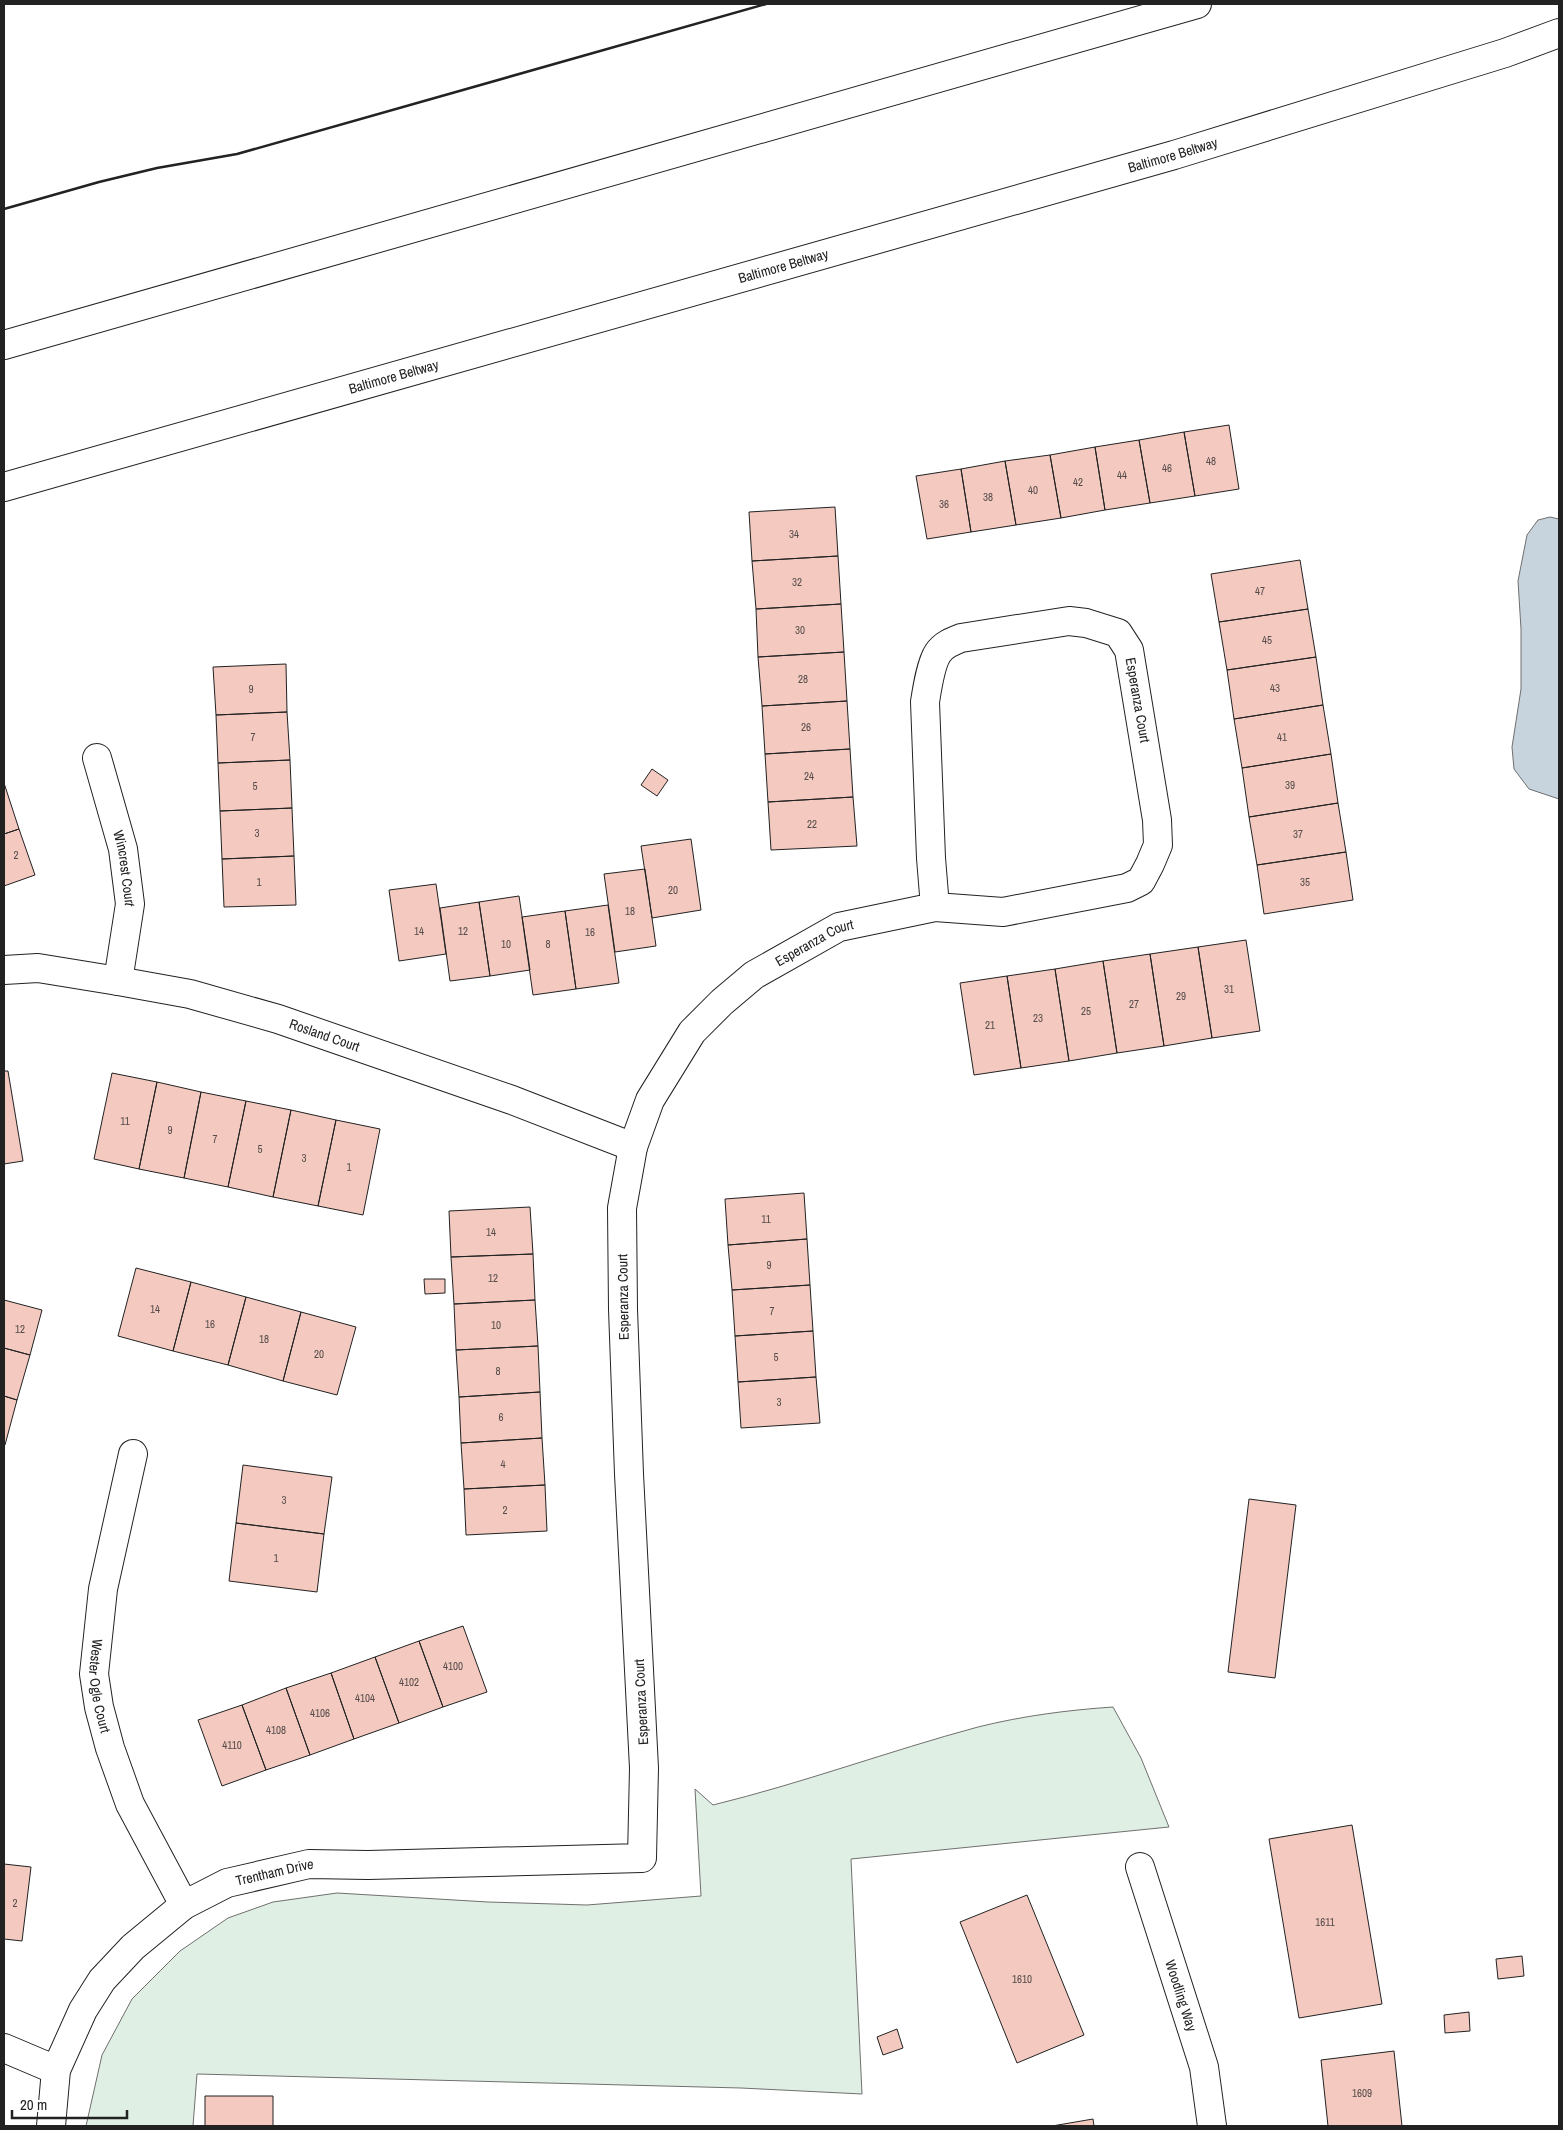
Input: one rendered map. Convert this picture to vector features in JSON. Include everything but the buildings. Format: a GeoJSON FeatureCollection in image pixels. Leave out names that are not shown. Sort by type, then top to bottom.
{"type":"FeatureCollection","features":[{"type":"Feature","properties":{"kind":"main road"},"geometry":{"type":"LineString","coordinates":[[4,345],[1196,4]]}},
{"type":"Feature","properties":{"kind":"main road","name":"Baltimore Beltway"},"geometry":{"type":"LineString","coordinates":[[4,487],[1174,155],[1505,53],[1559,33]]}},
{"type":"Feature","properties":{"kind":"main road"},"geometry":{"type":"LineString","coordinates":[[1505,53],[1559,42]]}},
{"type":"Feature","properties":{"kind":"main road","name":"Esperanza Court"},"geometry":{"type":"LineString","coordinates":[[642,1858],[644,1768],[629,1474],[622,1208],[633,1147],[650,1100],[692,1032],[722,1002],[754,975],[839,927],[936,907],[1003,912],[1127,888],[1140,881],[1158,845],[1158,820],[1129,650],[1118,633],[1086,623],[1069,621],[961,638],[947,643],[938,653],[927,686],[925,702],[931,858],[936,907]]}},
{"type":"Feature","properties":{"kind":"main road","name":"Wincrest Court"},"geometry":{"type":"LineString","coordinates":[[97,758],[124,849],[130,904],[118,981]]}},
{"type":"Feature","properties":{"kind":"main road","name":"Rosland Court"},"geometry":{"type":"LineString","coordinates":[[4,970],[38,968],[190,994],[278,1019],[512,1100],[633,1147]]}},
{"type":"Feature","properties":{"kind":"main road","name":"Wester Ogle Court"},"geometry":{"type":"LineString","coordinates":[[133,1454],[103,1589],[94,1674],[110,1748],[130,1804],[184,1904]]}},
{"type":"Feature","properties":{"kind":"main road","name":"Trentham Drive"},"geometry":{"type":"LineString","coordinates":[[51,2126],[56,2070],[83,2010],[102,1980],[132,1947],[184,1904],[227,1883],[309,1864],[368,1866],[642,1858]]}},
{"type":"Feature","properties":{"kind":"main road","name":"Woodling Way"},"geometry":{"type":"LineString","coordinates":[[1140,1867],[1204,2067],[1212,2126]]}},
{"type":"Feature","properties":{"kind":"main road"},"geometry":{"type":"LineString","coordinates":[[4,2048],[56,2070]]}},
{"type":"Feature","properties":{"kind":"green space"},"geometry":{"type":"Polygon","coordinates":[[[1113,1707],[1141,1758],[1169,1827],[851,1859],[862,2094],[741,2088],[197,2074],[193,2126],[86,2126],[102,2055],[132,1999],[180,1951],[228,1918],[273,1902],[337,1893],[488,1902],[587,1905],[701,1896],[695,1789],[713,1805],[780,1787],[978,1727],[1045,1714],[1113,1707]]]}},
{"type":"Feature","properties":{"kind":"shaded area"},"geometry":{"type":"Polygon","coordinates":[[[1550,517],[1559,519],[1559,799],[1529,789],[1514,769],[1512,747],[1521,689],[1521,629],[1518,581],[1527,535],[1538,520],[1550,517]]]}},
{"type":"Feature","properties":{"kind":"wall"},"geometry":{"type":"LineString","coordinates":[[4,209],[157,168],[237,154],[766,4]]}}]}
